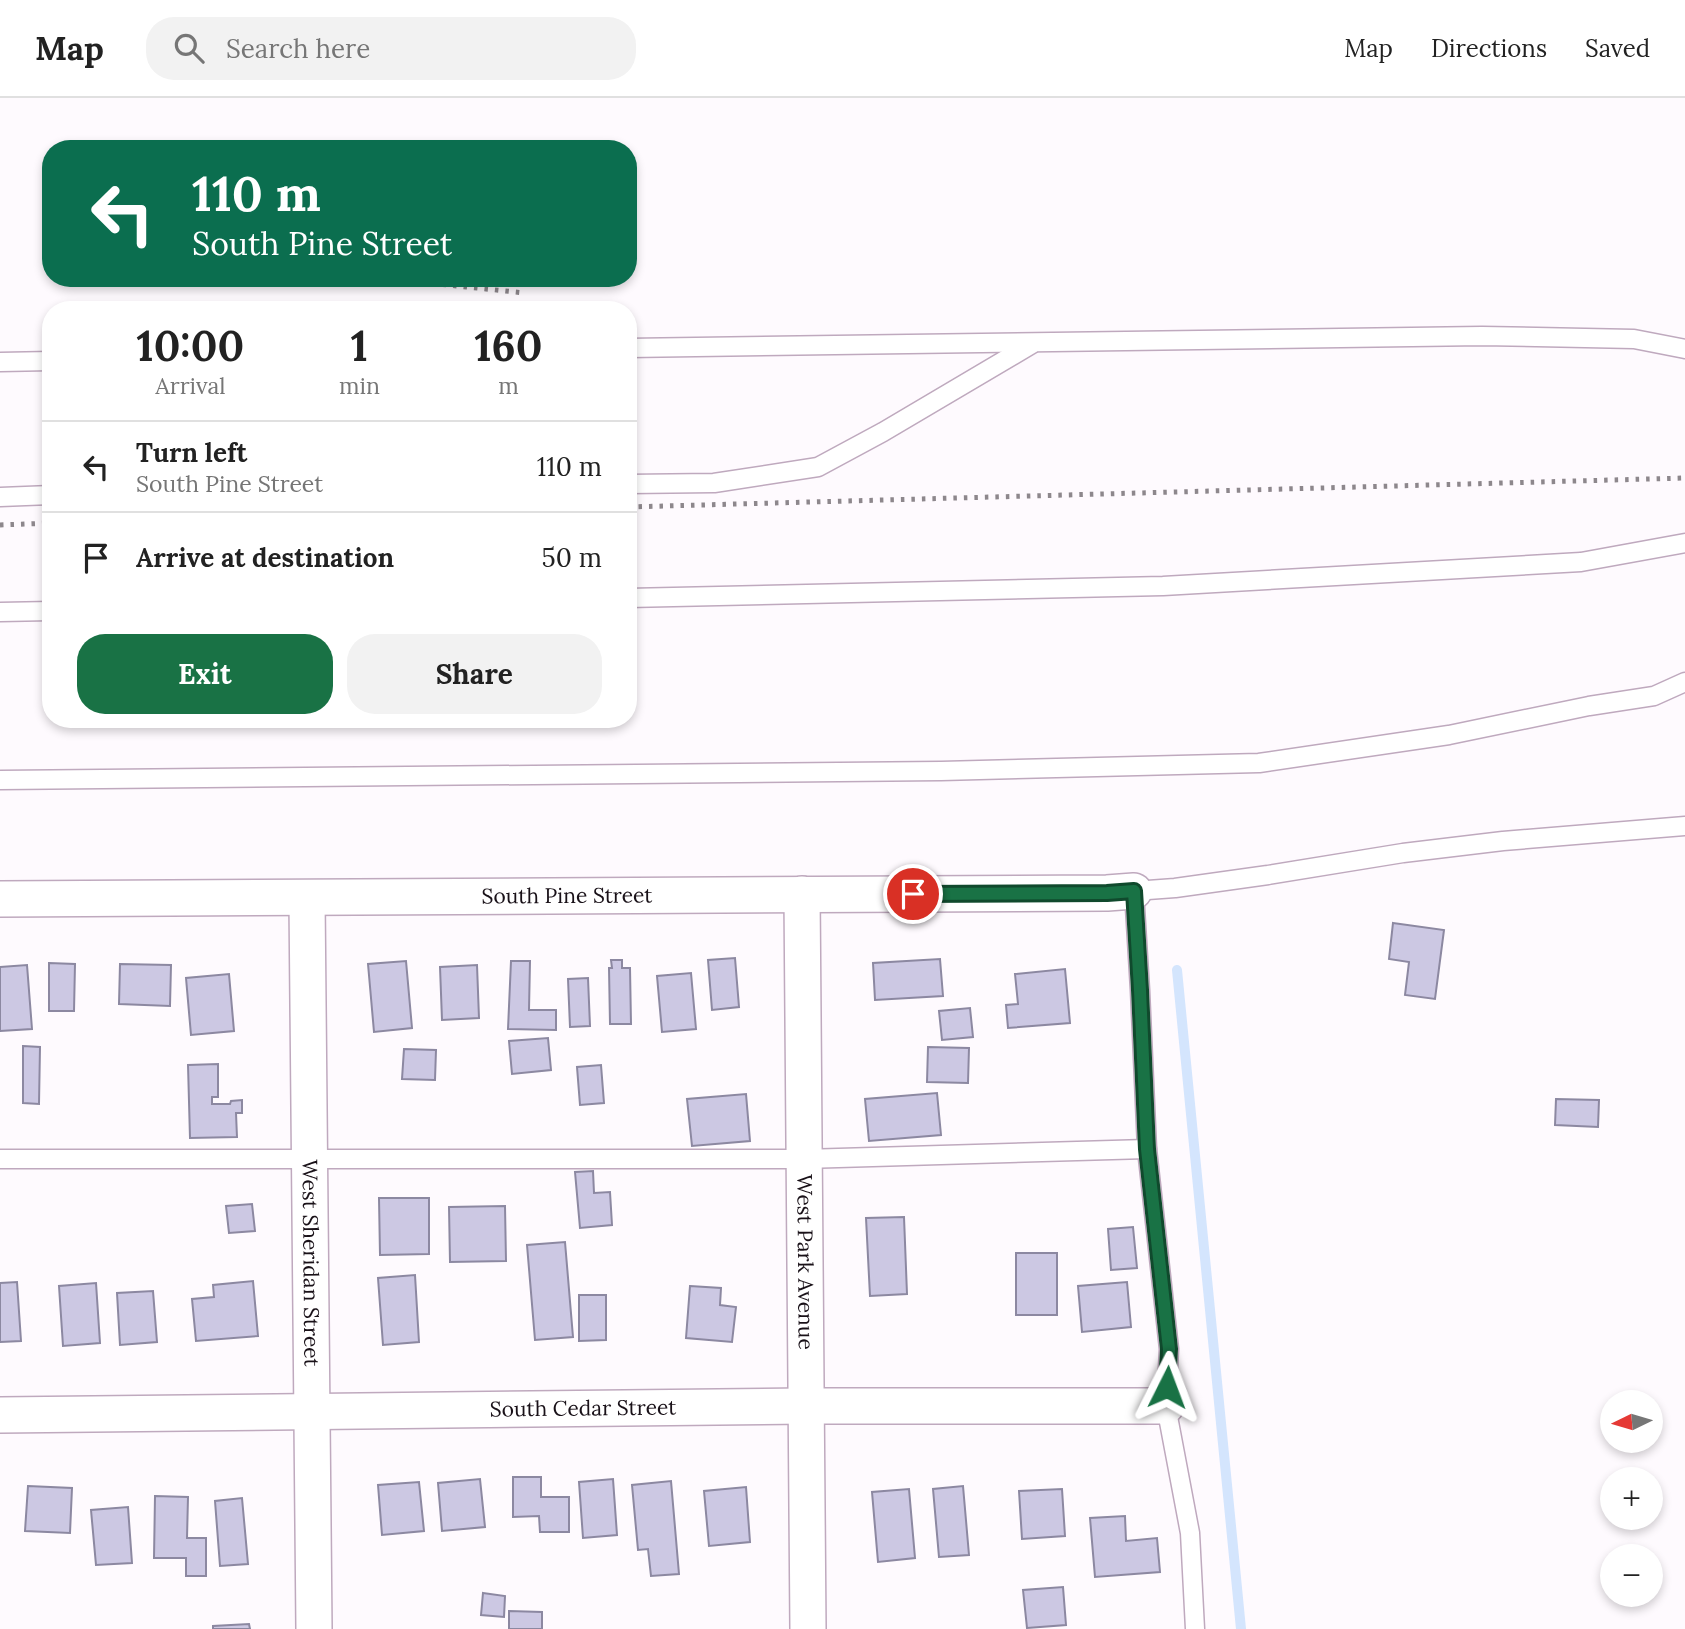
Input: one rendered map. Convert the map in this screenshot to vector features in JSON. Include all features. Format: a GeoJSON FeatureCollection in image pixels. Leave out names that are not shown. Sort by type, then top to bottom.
{"type":"FeatureCollection","features":[{"type":"Feature","properties":{"kind":"street","name":"South Pine Street"},"geometry":{"type":"LineString","coordinates":[[0,900],[1134,891]]}},
{"type":"Feature","properties":{"kind":"street","name":"West Park Avenue"},"geometry":{"type":"LineString","coordinates":[[802,894],[808,1629]]}},
{"type":"Feature","properties":{"kind":"street","name":"West Sheridan Street"},"geometry":{"type":"LineString","coordinates":[[307,899],[314,1629]]}},
{"type":"Feature","properties":{"kind":"street","name":"South Cedar Street"},"geometry":{"type":"LineString","coordinates":[[0,1415],[805,1406],[1166,1406]]}},
{"type":"Feature","properties":{"kind":"lane"},"geometry":{"type":"LineString","coordinates":[[637,348],[1482,336],[1634,339],[1685,349]]}},
{"type":"Feature","properties":{"kind":"lane"},"geometry":{"type":"LineString","coordinates":[[637,484],[714,483],[818,467],[883,432],[1035,342]]}},
{"type":"Feature","properties":{"kind":"lane"},"geometry":{"type":"LineString","coordinates":[[0,362],[42,361]]}},
{"type":"Feature","properties":{"kind":"lane"},"geometry":{"type":"LineString","coordinates":[[0,497],[42,495]]}},
{"type":"Feature","properties":{"kind":"lane"},"geometry":{"type":"LineString","coordinates":[[637,598],[1163,586],[1581,562],[1685,543]]}},
{"type":"Feature","properties":{"kind":"lane"},"geometry":{"type":"LineString","coordinates":[[0,612],[42,611]]}},
{"type":"Feature","properties":{"kind":"lane"},"geometry":{"type":"LineString","coordinates":[[0,780],[941,771],[1259,763],[1449,735],[1588,706],[1654,696],[1685,682]]}},
{"type":"Feature","properties":{"kind":"lane"},"geometry":{"type":"LineString","coordinates":[[1195,1629],[1190,1533],[1166,1406],[1169,1349],[1147,1149],[1134,891],[1268,876],[1466,845],[1685,826]]}},
{"type":"Feature","properties":{"kind":"lane"},"geometry":{"type":"LineString","coordinates":[[0,1159],[804,1159],[1147,1149]]}},
{"type":"Feature","properties":{"kind":"building"},"geometry":{"type":"Polygon","coordinates":[[[1393,923],[1444,930],[1435,999],[1405,995],[1409,962],[1389,959],[1393,923]]]}},
{"type":"Feature","properties":{"kind":"building"},"geometry":{"type":"Polygon","coordinates":[[[735,958],[739,1007],[712,1010],[708,960],[735,958]]]}},
{"type":"Feature","properties":{"kind":"building"},"geometry":{"type":"Polygon","coordinates":[[[940,959],[943,996],[875,1000],[873,963],[940,959]]]}},
{"type":"Feature","properties":{"kind":"building"},"geometry":{"type":"Polygon","coordinates":[[[611,960],[622,960],[622,968],[630,968],[631,1024],[610,1024],[611,960]]]}},
{"type":"Feature","properties":{"kind":"building"},"geometry":{"type":"Polygon","coordinates":[[[406,961],[412,1028],[374,1032],[368,964],[406,961]]]}},
{"type":"Feature","properties":{"kind":"building"},"geometry":{"type":"Polygon","coordinates":[[[511,961],[530,961],[529,1010],[556,1010],[556,1030],[508,1029],[511,961]]]}},
{"type":"Feature","properties":{"kind":"building"},"geometry":{"type":"Polygon","coordinates":[[[49,963],[75,964],[74,1011],[49,1011],[49,963]]]}},
{"type":"Feature","properties":{"kind":"building"},"geometry":{"type":"Polygon","coordinates":[[[120,964],[171,965],[170,1006],[119,1004],[120,964]]]}},
{"type":"Feature","properties":{"kind":"building"},"geometry":{"type":"Polygon","coordinates":[[[27,965],[32,1029],[0,1031],[0,967],[27,965]]]}},
{"type":"Feature","properties":{"kind":"building"},"geometry":{"type":"Polygon","coordinates":[[[477,965],[479,1018],[442,1020],[440,967],[477,965]]]}},
{"type":"Feature","properties":{"kind":"building"},"geometry":{"type":"Polygon","coordinates":[[[1065,969],[1070,1023],[1008,1028],[1006,1005],[1018,1004],[1015,974],[1065,969]]]}},
{"type":"Feature","properties":{"kind":"building"},"geometry":{"type":"Polygon","coordinates":[[[691,973],[696,1029],[662,1032],[657,976],[691,973]]]}},
{"type":"Feature","properties":{"kind":"building"},"geometry":{"type":"Polygon","coordinates":[[[229,974],[234,1031],[191,1035],[186,978],[229,974]]]}},
{"type":"Feature","properties":{"kind":"building"},"geometry":{"type":"Polygon","coordinates":[[[588,978],[590,1026],[570,1027],[568,979],[588,978]]]}},
{"type":"Feature","properties":{"kind":"building"},"geometry":{"type":"Polygon","coordinates":[[[970,1008],[973,1037],[942,1040],[939,1011],[970,1008]]]}},
{"type":"Feature","properties":{"kind":"building"},"geometry":{"type":"Polygon","coordinates":[[[548,1038],[551,1070],[512,1074],[509,1041],[548,1038]]]}},
{"type":"Feature","properties":{"kind":"building"},"geometry":{"type":"Polygon","coordinates":[[[23,1046],[40,1047],[39,1104],[23,1103],[23,1046]]]}},
{"type":"Feature","properties":{"kind":"building"},"geometry":{"type":"Polygon","coordinates":[[[928,1047],[969,1048],[968,1083],[927,1082],[928,1047]]]}},
{"type":"Feature","properties":{"kind":"building"},"geometry":{"type":"Polygon","coordinates":[[[404,1049],[436,1050],[435,1080],[402,1079],[404,1049]]]}},
{"type":"Feature","properties":{"kind":"building"},"geometry":{"type":"Polygon","coordinates":[[[218,1064],[218,1097],[212,1097],[212,1104],[230,1104],[231,1101],[242,1100],[242,1113],[236,1113],[237,1137],[190,1138],[188,1065],[218,1064]]]}},
{"type":"Feature","properties":{"kind":"building"},"geometry":{"type":"Polygon","coordinates":[[[601,1065],[604,1103],[580,1105],[577,1067],[601,1065]]]}},
{"type":"Feature","properties":{"kind":"building"},"geometry":{"type":"Polygon","coordinates":[[[937,1093],[941,1135],[869,1141],[865,1099],[937,1093]]]}},
{"type":"Feature","properties":{"kind":"building"},"geometry":{"type":"Polygon","coordinates":[[[746,1094],[750,1141],[692,1146],[687,1099],[746,1094]]]}},
{"type":"Feature","properties":{"kind":"building"},"geometry":{"type":"Polygon","coordinates":[[[1556,1099],[1599,1100],[1598,1127],[1555,1125],[1556,1099]]]}},
{"type":"Feature","properties":{"kind":"building"},"geometry":{"type":"Polygon","coordinates":[[[593,1171],[594,1193],[610,1192],[612,1225],[580,1228],[575,1172],[593,1171]]]}},
{"type":"Feature","properties":{"kind":"building"},"geometry":{"type":"Polygon","coordinates":[[[379,1198],[429,1198],[429,1254],[380,1255],[379,1198]]]}},
{"type":"Feature","properties":{"kind":"building"},"geometry":{"type":"Polygon","coordinates":[[[252,1204],[255,1231],[229,1233],[226,1206],[252,1204]]]}},
{"type":"Feature","properties":{"kind":"building"},"geometry":{"type":"Polygon","coordinates":[[[505,1206],[506,1261],[450,1262],[449,1207],[505,1206]]]}},
{"type":"Feature","properties":{"kind":"building"},"geometry":{"type":"Polygon","coordinates":[[[904,1217],[907,1294],[870,1296],[866,1218],[904,1217]]]}},
{"type":"Feature","properties":{"kind":"building"},"geometry":{"type":"Polygon","coordinates":[[[1133,1227],[1137,1268],[1111,1270],[1108,1229],[1133,1227]]]}},
{"type":"Feature","properties":{"kind":"building"},"geometry":{"type":"Polygon","coordinates":[[[565,1242],[573,1337],[535,1340],[527,1245],[565,1242]]]}},
{"type":"Feature","properties":{"kind":"building"},"geometry":{"type":"Polygon","coordinates":[[[1016,1253],[1057,1253],[1057,1315],[1016,1315],[1016,1253]]]}},
{"type":"Feature","properties":{"kind":"building"},"geometry":{"type":"Polygon","coordinates":[[[415,1275],[419,1342],[383,1345],[378,1278],[415,1275]]]}},
{"type":"Feature","properties":{"kind":"building"},"geometry":{"type":"Polygon","coordinates":[[[253,1281],[258,1336],[196,1341],[192,1299],[214,1297],[213,1285],[253,1281]]]}},
{"type":"Feature","properties":{"kind":"building"},"geometry":{"type":"Polygon","coordinates":[[[17,1282],[21,1341],[0,1342],[0,1283],[17,1282]]]}},
{"type":"Feature","properties":{"kind":"building"},"geometry":{"type":"Polygon","coordinates":[[[1127,1282],[1131,1327],[1082,1332],[1078,1286],[1127,1282]]]}},
{"type":"Feature","properties":{"kind":"building"},"geometry":{"type":"Polygon","coordinates":[[[96,1283],[100,1343],[63,1346],[59,1286],[96,1283]]]}},
{"type":"Feature","properties":{"kind":"building"},"geometry":{"type":"Polygon","coordinates":[[[690,1286],[721,1288],[720,1305],[736,1307],[732,1342],[686,1338],[690,1286]]]}},
{"type":"Feature","properties":{"kind":"building"},"geometry":{"type":"Polygon","coordinates":[[[153,1291],[157,1342],[120,1345],[117,1293],[153,1291]]]}},
{"type":"Feature","properties":{"kind":"building"},"geometry":{"type":"Polygon","coordinates":[[[579,1295],[606,1295],[606,1340],[579,1341],[579,1295]]]}},
{"type":"Feature","properties":{"kind":"building"},"geometry":{"type":"Polygon","coordinates":[[[513,1477],[541,1477],[541,1497],[569,1497],[569,1532],[540,1532],[539,1516],[513,1517],[513,1477]]]}},
{"type":"Feature","properties":{"kind":"building"},"geometry":{"type":"Polygon","coordinates":[[[480,1479],[485,1527],[442,1531],[438,1483],[480,1479]]]}},
{"type":"Feature","properties":{"kind":"building"},"geometry":{"type":"Polygon","coordinates":[[[613,1479],[617,1535],[583,1538],[579,1482],[613,1479]]]}},
{"type":"Feature","properties":{"kind":"building"},"geometry":{"type":"Polygon","coordinates":[[[671,1481],[679,1574],[651,1576],[648,1549],[638,1550],[632,1485],[671,1481]]]}},
{"type":"Feature","properties":{"kind":"building"},"geometry":{"type":"Polygon","coordinates":[[[419,1482],[424,1531],[382,1535],[378,1485],[419,1482]]]}},
{"type":"Feature","properties":{"kind":"building"},"geometry":{"type":"Polygon","coordinates":[[[28,1486],[72,1488],[70,1533],[25,1531],[28,1486]]]}},
{"type":"Feature","properties":{"kind":"building"},"geometry":{"type":"Polygon","coordinates":[[[963,1486],[969,1555],[939,1557],[933,1489],[963,1486]]]}},
{"type":"Feature","properties":{"kind":"building"},"geometry":{"type":"Polygon","coordinates":[[[746,1487],[750,1542],[709,1546],[704,1491],[746,1487]]]}},
{"type":"Feature","properties":{"kind":"building"},"geometry":{"type":"Polygon","coordinates":[[[909,1489],[915,1558],[878,1562],[872,1492],[909,1489]]]}},
{"type":"Feature","properties":{"kind":"building"},"geometry":{"type":"Polygon","coordinates":[[[1062,1489],[1065,1536],[1022,1539],[1019,1491],[1062,1489]]]}},
{"type":"Feature","properties":{"kind":"building"},"geometry":{"type":"Polygon","coordinates":[[[155,1496],[188,1497],[187,1538],[206,1538],[206,1576],[186,1576],[186,1558],[154,1558],[155,1496]]]}},
{"type":"Feature","properties":{"kind":"building"},"geometry":{"type":"Polygon","coordinates":[[[242,1498],[248,1564],[220,1566],[215,1501],[242,1498]]]}},
{"type":"Feature","properties":{"kind":"building"},"geometry":{"type":"Polygon","coordinates":[[[128,1507],[132,1563],[96,1565],[91,1510],[128,1507]]]}},
{"type":"Feature","properties":{"kind":"building"},"geometry":{"type":"Polygon","coordinates":[[[1125,1516],[1126,1541],[1157,1538],[1160,1572],[1095,1577],[1090,1518],[1125,1516]]]}},
{"type":"Feature","properties":{"kind":"building"},"geometry":{"type":"Polygon","coordinates":[[[1063,1587],[1066,1625],[1027,1628],[1023,1590],[1063,1587]]]}},
{"type":"Feature","properties":{"kind":"building"},"geometry":{"type":"Polygon","coordinates":[[[483,1593],[505,1596],[504,1617],[481,1615],[483,1593]]]}},
{"type":"Feature","properties":{"kind":"building"},"geometry":{"type":"Polygon","coordinates":[[[509,1611],[542,1612],[542,1629],[509,1629],[509,1611]]]}},
{"type":"Feature","properties":{"kind":"building"},"geometry":{"type":"Polygon","coordinates":[[[249,1624],[250,1629],[213,1629],[213,1626],[249,1624]]]}},
{"type":"Feature","properties":{"kind":"waterway"},"geometry":{"type":"LineString","coordinates":[[1177,970],[1241,1629]]}},
{"type":"Feature","properties":{"kind":"railway"},"geometry":{"type":"LineString","coordinates":[[467,287],[525,293]]}},
{"type":"Feature","properties":{"kind":"railway"},"geometry":{"type":"LineString","coordinates":[[637,507],[1685,478]]}},
{"type":"Feature","properties":{"kind":"railway"},"geometry":{"type":"LineString","coordinates":[[0,525],[42,523]]}},
{"type":"Feature","properties":{"kind":"route"},"geometry":{"type":"LineString","coordinates":[[913,894],[1134,891],[1147,1149],[1169,1349],[1167,1387]]}}]}
